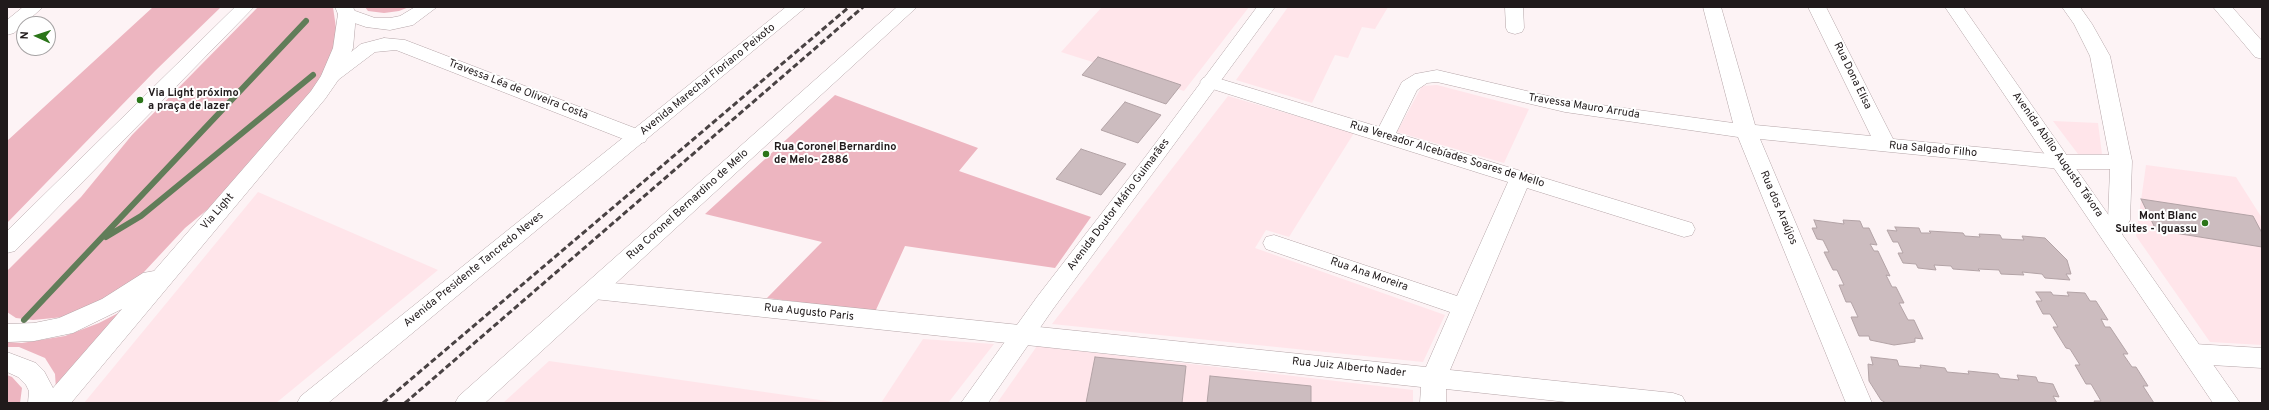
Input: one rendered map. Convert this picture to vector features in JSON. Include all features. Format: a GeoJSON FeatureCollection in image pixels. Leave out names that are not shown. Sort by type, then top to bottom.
{"type":"FeatureCollection","features":[{"type":"Feature","properties":{"kind":"street"},"geometry":{"type":"LineString","coordinates":[[7,29],[34,7]]}},
{"type":"Feature","properties":{"kind":"street"},"geometry":{"type":"LineString","coordinates":[[7,245],[245,7]]}},
{"type":"Feature","properties":{"kind":"street"},"geometry":{"type":"LineString","coordinates":[[331,76],[368,48],[381,44],[398,44],[396,33],[406,21],[428,7]]}},
{"type":"Feature","properties":{"kind":"street","name":"Avenida Marechal Floriano Peixoto"},"geometry":{"type":"LineString","coordinates":[[638,137],[797,7]]}},
{"type":"Feature","properties":{"kind":"street","name":"Rua Coronel Bernardino de Melo"},"geometry":{"type":"LineString","coordinates":[[468,403],[908,7]]}},
{"type":"Feature","properties":{"kind":"street","name":"Avenida Doutor Mário Guimarães"},"geometry":{"type":"LineString","coordinates":[[974,403],[1025,334],[1045,303],[1153,161],[1266,7]]}},
{"type":"Feature","properties":{"kind":"street"},"geometry":{"type":"LineString","coordinates":[[1514,7],[1516,28]]}},
{"type":"Feature","properties":{"kind":"street","name":"Rua dos Araújos"},"geometry":{"type":"LineString","coordinates":[[1712,7],[1746,131],[1859,403]]}},
{"type":"Feature","properties":{"kind":"street","name":"Rua Dona Elisa"},"geometry":{"type":"LineString","coordinates":[[1818,7],[1886,145]]}},
{"type":"Feature","properties":{"kind":"street","name":"Avenida Abílio Augusto Távora"},"geometry":{"type":"LineString","coordinates":[[1954,7],[2227,403]]}},
{"type":"Feature","properties":{"kind":"street"},"geometry":{"type":"LineString","coordinates":[[2071,7],[2083,24],[2100,56],[2121,161],[2119,220],[2111,234]]}},
{"type":"Feature","properties":{"kind":"street"},"geometry":{"type":"LineString","coordinates":[[2222,7],[2262,53]]}},
{"type":"Feature","properties":{"kind":"street"},"geometry":{"type":"LineString","coordinates":[[346,11],[373,24],[406,21]]}},
{"type":"Feature","properties":{"kind":"street","name":"Via Light"},"geometry":{"type":"LineString","coordinates":[[56,403],[302,114],[331,76],[343,48],[346,11]]}},
{"type":"Feature","properties":{"kind":"street","name":"Travessa Léa de Oliveira Costa"},"geometry":{"type":"LineString","coordinates":[[398,44],[638,137]]}},
{"type":"Feature","properties":{"kind":"street","name":"Travessa Mauro Arruda"},"geometry":{"type":"LineString","coordinates":[[1385,135],[1409,86],[1422,78],[1437,76],[1565,106],[1746,131]]}},
{"type":"Feature","properties":{"kind":"street","name":"Rua Vereador Alcebíades Soares de Mello"},"geometry":{"type":"LineString","coordinates":[[1210,82],[1385,135],[1684,229]]}},
{"type":"Feature","properties":{"kind":"street","name":"Rua Salgado Filho"},"geometry":{"type":"LineString","coordinates":[[1746,131],[2061,162],[2094,163],[2121,161]]}},
{"type":"Feature","properties":{"kind":"street","name":"Avenida Presidente Tancredo Neves"},"geometry":{"type":"LineString","coordinates":[[310,403],[638,137]]}},
{"type":"Feature","properties":{"kind":"street"},"geometry":{"type":"LineString","coordinates":[[1433,403],[1434,377],[1520,178]]}},
{"type":"Feature","properties":{"kind":"street","name":"Rua Ana Moreira"},"geometry":{"type":"LineString","coordinates":[[1274,243],[1464,308]]}},
{"type":"Feature","properties":{"kind":"street"},"geometry":{"type":"LineString","coordinates":[[7,333],[45,331],[86,318],[130,293],[175,262]]}},
{"type":"Feature","properties":{"kind":"street","name":"Rua Augusto Paris"},"geometry":{"type":"LineString","coordinates":[[594,290],[942,328],[1025,334]]}},
{"type":"Feature","properties":{"kind":"street","name":"Rua Juiz Alberto Nader"},"geometry":{"type":"LineString","coordinates":[[1025,334],[1667,403]]}},
{"type":"Feature","properties":{"kind":"street"},"geometry":{"type":"LineString","coordinates":[[2194,354],[2262,358]]}},
{"type":"Feature","properties":{"kind":"street"},"geometry":{"type":"LineString","coordinates":[[7,362],[27,370],[35,378],[42,391],[41,403]]}},
{"type":"Feature","properties":{"kind":"shaded area"},"geometry":{"type":"Polygon","coordinates":[[[153,7],[221,7],[155,71],[7,223],[7,141],[153,7]]]}},
{"type":"Feature","properties":{"kind":"shaded area"},"geometry":{"type":"Polygon","coordinates":[[[258,7],[333,7],[336,28],[334,50],[317,88],[219,200],[185,228],[130,287],[64,317],[33,320],[16,318],[7,312],[7,271],[81,197],[132,135],[258,7]]]}},
{"type":"Feature","properties":{"kind":"shaded area"},"geometry":{"type":"Polygon","coordinates":[[[365,7],[409,7],[399,11],[384,13],[368,11],[365,7]]]}},
{"type":"Feature","properties":{"kind":"shaded area"},"geometry":{"type":"Polygon","coordinates":[[[1102,7],[1249,7],[1184,91],[1061,52],[1102,7]]]}},
{"type":"Feature","properties":{"kind":"shaded area"},"geometry":{"type":"Polygon","coordinates":[[[1288,7],[1388,7],[1375,29],[1362,27],[1348,58],[1335,55],[1312,103],[1236,80],[1288,7]]]}},
{"type":"Feature","properties":{"kind":"shaded area"},"geometry":{"type":"Polygon","coordinates":[[[1437,85],[1529,109],[1504,163],[1397,132],[1422,86],[1437,85]]]}},
{"type":"Feature","properties":{"kind":"shaded area"},"geometry":{"type":"Polygon","coordinates":[[[835,95],[978,148],[959,171],[1091,217],[1055,268],[905,246],[875,312],[767,298],[822,242],[705,214],[835,95]]]}},
{"type":"Feature","properties":{"kind":"shaded area"},"geometry":{"type":"Polygon","coordinates":[[[1228,96],[1354,133],[1289,237],[1266,230],[1255,248],[1445,315],[1423,362],[1052,324],[1228,96]]]}},
{"type":"Feature","properties":{"kind":"shaded area"},"geometry":{"type":"Polygon","coordinates":[[[2053,121],[2098,123],[2102,154],[2078,154],[2053,121]]]}},
{"type":"Feature","properties":{"kind":"shaded area"},"geometry":{"type":"Polygon","coordinates":[[[2146,165],[2236,177],[2262,218],[2262,345],[2210,342],[2136,236],[2146,165]]]}},
{"type":"Feature","properties":{"kind":"shaded area"},"geometry":{"type":"Polygon","coordinates":[[[258,192],[438,270],[276,403],[84,403],[258,192]]]}},
{"type":"Feature","properties":{"kind":"shaded area"},"geometry":{"type":"Polygon","coordinates":[[[126,309],[56,389],[55,374],[45,358],[19,347],[7,347],[7,342],[22,343],[65,336],[99,323],[126,309]]]}},
{"type":"Feature","properties":{"kind":"shaded area"},"geometry":{"type":"Polygon","coordinates":[[[923,339],[994,344],[948,403],[881,403],[923,339]]]}},
{"type":"Feature","properties":{"kind":"shaded area"},"geometry":{"type":"Polygon","coordinates":[[[1037,346],[1413,390],[1413,403],[997,403],[1037,346]]]}},
{"type":"Feature","properties":{"kind":"shaded area"},"geometry":{"type":"Polygon","coordinates":[[[549,361],[841,403],[503,403],[549,361]]]}},
{"type":"Feature","properties":{"kind":"shaded area"},"geometry":{"type":"Polygon","coordinates":[[[7,375],[12,377],[22,388],[20,403],[7,403],[7,375]]]}},
{"type":"Feature","properties":{"kind":"building"},"geometry":{"type":"Polygon","coordinates":[[[1098,57],[1181,85],[1166,104],[1082,75],[1098,57]]]}},
{"type":"Feature","properties":{"kind":"building"},"geometry":{"type":"Polygon","coordinates":[[[1125,102],[1161,115],[1138,143],[1101,130],[1125,102]]]}},
{"type":"Feature","properties":{"kind":"building"},"geometry":{"type":"Polygon","coordinates":[[[1081,149],[1126,164],[1101,195],[1056,179],[1081,149]]]}},
{"type":"Feature","properties":{"kind":"building","name":"Mont Blanc Suites - Iguassu"},"geometry":{"type":"Polygon","coordinates":[[[2141,199],[2253,216],[2262,233],[2262,247],[2156,230],[2141,199]]]}},
{"type":"Feature","properties":{"kind":"building"},"geometry":{"type":"Polygon","coordinates":[[[1814,220],[1844,224],[1843,220],[1860,221],[1863,228],[1869,228],[1877,245],[1870,244],[1874,251],[1878,251],[1890,276],[1886,275],[1892,287],[1896,287],[1904,303],[1899,303],[1908,320],[1914,320],[1923,339],[1915,338],[1915,342],[1894,345],[1870,340],[1869,336],[1859,336],[1851,317],[1858,317],[1851,302],[1846,302],[1839,285],[1844,285],[1837,270],[1833,270],[1824,252],[1829,252],[1823,240],[1817,239],[1812,228],[1817,228],[1814,220]]]}},
{"type":"Feature","properties":{"kind":"building"},"geometry":{"type":"Polygon","coordinates":[[[1895,227],[1919,228],[1921,233],[1931,233],[1929,231],[1963,233],[1965,236],[1980,237],[1979,234],[2000,235],[2002,239],[2024,240],[2022,236],[2045,238],[2067,260],[2071,274],[2066,274],[2070,280],[2045,278],[2042,274],[2022,272],[2024,275],[2001,274],[1999,270],[1978,269],[1980,271],[1953,269],[1951,266],[1934,265],[1936,270],[1918,268],[1916,264],[1903,263],[1898,253],[1903,253],[1898,242],[1893,242],[1887,230],[1897,231],[1895,227]]]}},
{"type":"Feature","properties":{"kind":"building"},"geometry":{"type":"Polygon","coordinates":[[[2036,292],[2051,292],[2053,295],[2069,296],[2067,292],[2085,293],[2090,301],[2096,301],[2108,320],[2101,319],[2105,327],[2110,327],[2128,354],[2123,354],[2132,367],[2136,367],[2148,386],[2143,386],[2154,403],[2095,403],[2094,401],[2101,401],[2091,384],[2086,384],[2075,365],[2080,365],[2070,349],[2066,348],[2053,327],[2058,327],[2050,314],[2043,314],[2036,301],[2042,301],[2036,292]]]}},
{"type":"Feature","properties":{"kind":"building"},"geometry":{"type":"Polygon","coordinates":[[[1095,357],[1186,366],[1182,403],[1086,403],[1095,357]]]}},
{"type":"Feature","properties":{"kind":"building"},"geometry":{"type":"Polygon","coordinates":[[[1871,357],[1897,360],[1899,366],[1921,368],[1920,365],[1945,368],[1947,372],[1969,374],[1968,371],[1998,374],[2000,378],[2019,380],[2017,375],[2036,377],[2038,382],[2053,384],[2059,397],[2053,396],[2057,403],[1886,403],[1881,400],[1869,381],[1868,364],[1873,365],[1871,357]]]}},
{"type":"Feature","properties":{"kind":"building"},"geometry":{"type":"Polygon","coordinates":[[[1210,376],[1311,386],[1311,403],[1207,403],[1210,376]]]}},
{"type":"Feature","properties":{"kind":"waterway"},"geometry":{"type":"LineString","coordinates":[[24,320],[306,21]]}},
{"type":"Feature","properties":{"kind":"waterway"},"geometry":{"type":"LineString","coordinates":[[106,237],[141,216],[313,75]]}},
{"type":"Feature","properties":{"kind":"railway"},"geometry":{"type":"LineString","coordinates":[[383,403],[849,7]]}},
{"type":"Feature","properties":{"kind":"railway"},"geometry":{"type":"LineString","coordinates":[[405,403],[863,7]]}},
{"type":"Feature","properties":{"kind":"place","name":"Via Light próximo a praça de lazer"},"geometry":{"type":"Point","coordinates":[140,100]}},
{"type":"Feature","properties":{"kind":"place","name":"Rua Coronel Bernardino de Melo- 2886"},"geometry":{"type":"Point","coordinates":[766,154]}},
{"type":"Feature","properties":{"kind":"place","name":"Mont Blanc Suites - Iguassu"},"geometry":{"type":"Point","coordinates":[2205,223]}}]}
